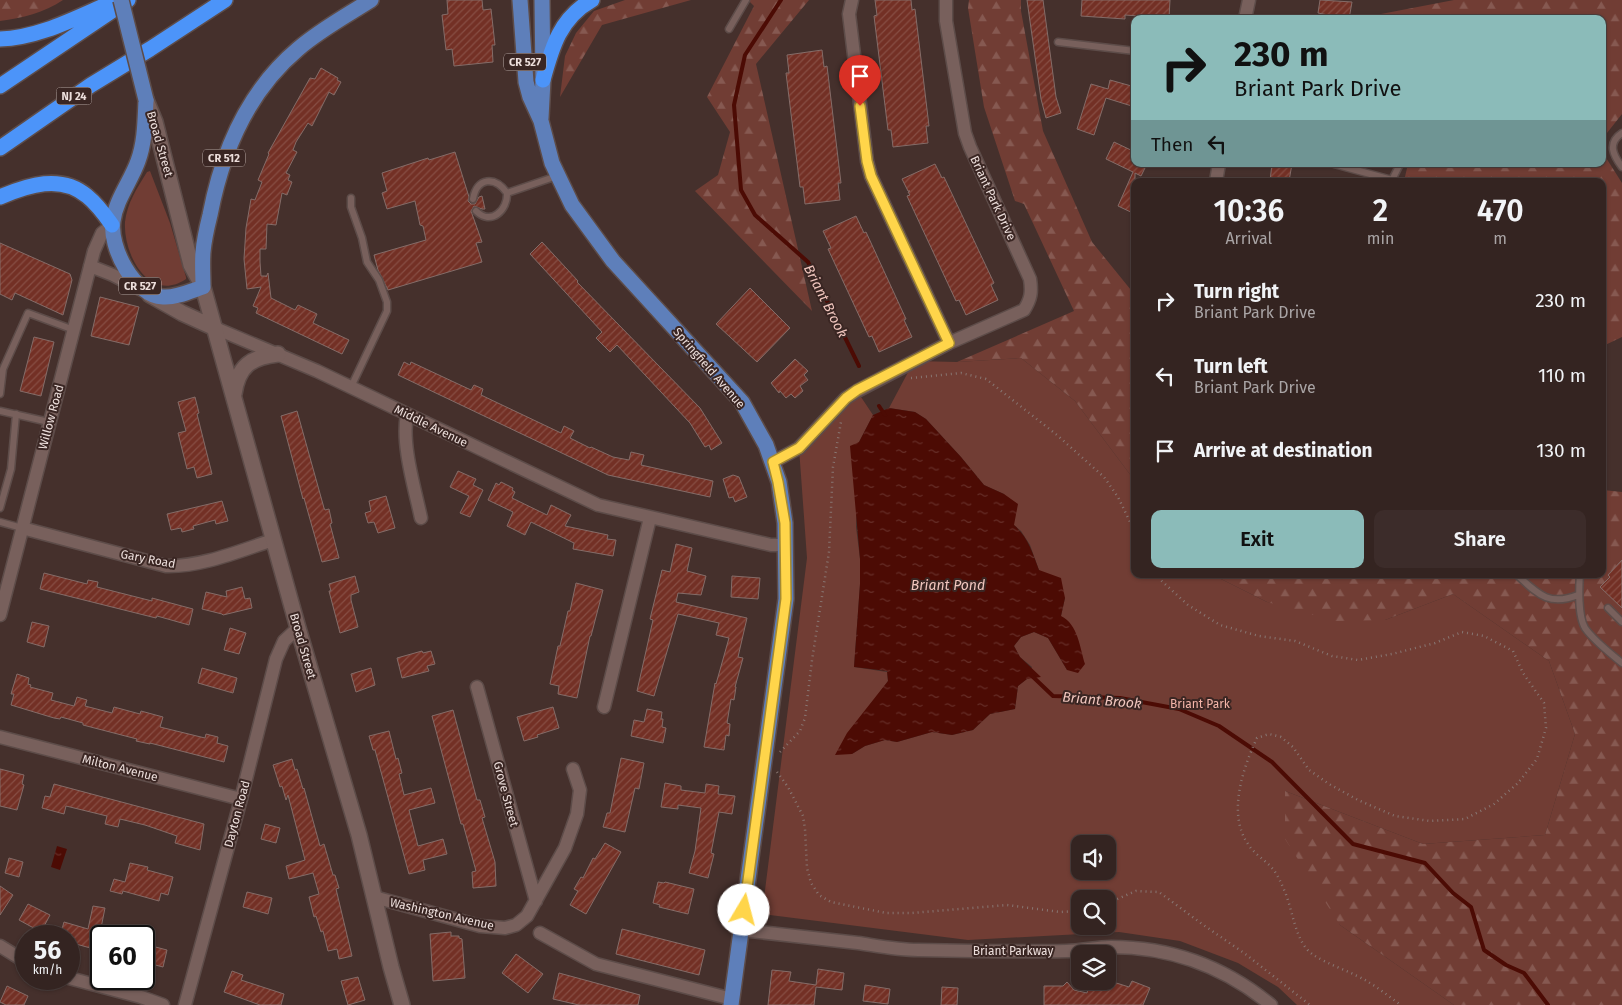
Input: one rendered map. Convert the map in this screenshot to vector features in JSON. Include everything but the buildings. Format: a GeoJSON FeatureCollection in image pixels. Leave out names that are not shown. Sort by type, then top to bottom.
{"type":"FeatureCollection","features":[{"type":"Feature","properties":{"kind":"highway"},"geometry":{"type":"LineString","coordinates":[[0,39],[42,31],[116,0]]}},
{"type":"Feature","properties":{"kind":"highway"},"geometry":{"type":"LineString","coordinates":[[0,86],[128,0]]}},
{"type":"Feature","properties":{"kind":"highway","name":"NJ 24"},"geometry":{"type":"LineString","coordinates":[[0,148],[91,84],[150,49],[225,0]]}},
{"type":"Feature","properties":{"kind":"highway"},"geometry":{"type":"LineString","coordinates":[[544,80],[553,46],[565,24],[576,12],[592,0]]}},
{"type":"Feature","properties":{"kind":"highway"},"geometry":{"type":"LineString","coordinates":[[0,197],[30,185],[49,183],[66,186],[81,191],[88,196],[112,225]]}},
{"type":"Feature","properties":{"kind":"main road","name":"Broad Street"},"geometry":{"type":"LineString","coordinates":[[121,0],[146,100],[155,122],[191,265],[203,287],[298,628],[359,835],[390,967],[402,1005]]}},
{"type":"Feature","properties":{"kind":"main road","name":"Broad Street"},"geometry":{"type":"LineString","coordinates":[[203,287],[203,252],[218,178],[228,148],[244,115],[260,90],[297,50],[371,0]]}},
{"type":"Feature","properties":{"kind":"main road","name":"Springfield Avenue"},"geometry":{"type":"LineString","coordinates":[[520,0],[526,82],[530,97],[541,121],[552,163],[572,205],[613,260],[742,402],[773,462],[781,497],[786,545],[786,599],[732,1002]]}},
{"type":"Feature","properties":{"kind":"main road","name":"Springfield Avenue"},"geometry":{"type":"LineString","coordinates":[[541,121],[544,80],[542,0]]}},
{"type":"Feature","properties":{"kind":"main road","name":"CR 527"},"geometry":{"type":"LineString","coordinates":[[146,100],[142,148],[135,168],[117,205],[112,225],[115,244],[123,263],[132,277],[147,293],[162,298],[203,287]]}},
{"type":"Feature","properties":{"kind":"main road","name":"Middle Avenue"},"geometry":{"type":"LineString","coordinates":[[147,293],[182,313],[214,328]]}},
{"type":"Feature","properties":{"kind":"main road"},"geometry":{"type":"LineString","coordinates":[[234,395],[237,379],[246,365],[259,357],[278,354]]}},
{"type":"Feature","properties":{"kind":"street"},"geometry":{"type":"LineString","coordinates":[[852,0],[849,14],[867,161],[871,176],[949,343]]}},
{"type":"Feature","properties":{"kind":"street","name":"Briant Park Drive"},"geometry":{"type":"LineString","coordinates":[[773,462],[799,448],[846,398],[857,390],[949,343],[1024,310],[1030,301],[1032,291],[1030,279],[965,133],[946,21],[946,0]]}},
{"type":"Feature","properties":{"kind":"street"},"geometry":{"type":"LineString","coordinates":[[1246,15],[1249,0]]}},
{"type":"Feature","properties":{"kind":"street","name":"Willow Road"},"geometry":{"type":"LineString","coordinates":[[0,615],[90,266],[99,239],[105,230],[112,225]]}},
{"type":"Feature","properties":{"kind":"street","name":"Middle Avenue"},"geometry":{"type":"LineString","coordinates":[[90,266],[113,275],[147,293]]}},
{"type":"Feature","properties":{"kind":"street","name":"Middle Avenue"},"geometry":{"type":"LineString","coordinates":[[214,328],[351,387],[598,505],[770,545],[786,545]]}},
{"type":"Feature","properties":{"kind":"street"},"geometry":{"type":"LineString","coordinates":[[407,415],[405,424],[406,440],[421,518]]}},
{"type":"Feature","properties":{"kind":"street"},"geometry":{"type":"LineString","coordinates":[[604,707],[650,518]]}},
{"type":"Feature","properties":{"kind":"street","name":"Gary Road"},"geometry":{"type":"LineString","coordinates":[[22,528],[166,566],[195,564],[273,540]]}},
{"type":"Feature","properties":{"kind":"street","name":"Dayton Road"},"geometry":{"type":"LineString","coordinates":[[185,1005],[241,799],[276,659],[282,643],[298,628]]}},
{"type":"Feature","properties":{"kind":"street","name":"Grove Street"},"geometry":{"type":"LineString","coordinates":[[477,688],[536,901]]}},
{"type":"Feature","properties":{"kind":"street","name":"Milton Avenue"},"geometry":{"type":"LineString","coordinates":[[0,738],[241,799]]}},
{"type":"Feature","properties":{"kind":"street","name":"Washington Avenue"},"geometry":{"type":"LineString","coordinates":[[374,897],[492,928],[505,928],[516,925],[527,916],[536,901],[565,848],[578,814],[580,790],[573,769]]}},
{"type":"Feature","properties":{"kind":"street","name":"Briant Parkway"},"geometry":{"type":"LineString","coordinates":[[741,930],[916,950],[1069,951],[1109,947],[1160,951],[1193,960],[1232,977],[1254,990],[1271,1005]]}},
{"type":"Feature","properties":{"kind":"street"},"geometry":{"type":"LineString","coordinates":[[540,934],[596,964],[732,1002]]}},
{"type":"Feature","properties":{"kind":"street"},"geometry":{"type":"LineString","coordinates":[[0,946],[15,955]]}},
{"type":"Feature","properties":{"kind":"street"},"geometry":{"type":"LineString","coordinates":[[80,981],[141,997],[163,1005]]}},
{"type":"Feature","properties":{"kind":"lane"},"geometry":{"type":"LineString","coordinates":[[729,29],[746,0]]}},
{"type":"Feature","properties":{"kind":"lane"},"geometry":{"type":"LineString","coordinates":[[1058,42],[1131,51]]}},
{"type":"Feature","properties":{"kind":"lane"},"geometry":{"type":"LineString","coordinates":[[1622,133],[1613,145],[1613,155],[1622,167]]}},
{"type":"Feature","properties":{"kind":"lane"},"geometry":{"type":"LineString","coordinates":[[1345,167],[1385,178]]}},
{"type":"Feature","properties":{"kind":"lane"},"geometry":{"type":"LineString","coordinates":[[507,193],[558,176]]}},
{"type":"Feature","properties":{"kind":"lane"},"geometry":{"type":"LineString","coordinates":[[473,198],[474,190],[486,181],[500,184],[507,193],[506,205],[497,216],[490,218],[476,211]]}},
{"type":"Feature","properties":{"kind":"lane"},"geometry":{"type":"LineString","coordinates":[[351,198],[351,207],[362,238],[367,262],[379,280],[387,302],[387,311],[351,387]]}},
{"type":"Feature","properties":{"kind":"lane"},"geometry":{"type":"LineString","coordinates":[[0,394],[1,368],[28,313],[74,330]]}},
{"type":"Feature","properties":{"kind":"lane"},"geometry":{"type":"LineString","coordinates":[[0,410],[49,422]]}},
{"type":"Feature","properties":{"kind":"lane"},"geometry":{"type":"LineString","coordinates":[[0,508],[11,469],[16,414]]}},
{"type":"Feature","properties":{"kind":"lane"},"geometry":{"type":"LineString","coordinates":[[0,522],[22,528]]}},
{"type":"Feature","properties":{"kind":"lane"},"geometry":{"type":"LineString","coordinates":[[1521,578],[1540,593],[1553,600],[1567,599],[1578,595]]}},
{"type":"Feature","properties":{"kind":"lane"},"geometry":{"type":"LineString","coordinates":[[1580,578],[1578,595],[1585,627],[1606,650],[1622,663]]}},
{"type":"Feature","properties":{"kind":"lane"},"geometry":{"type":"LineString","coordinates":[[1608,608],[1622,622]]}},
{"type":"Feature","properties":{"kind":"path"},"geometry":{"type":"LineString","coordinates":[[903,380],[961,373],[986,379],[1057,435],[1104,477],[1118,497],[1131,524]]}},
{"type":"Feature","properties":{"kind":"path"},"geometry":{"type":"LineString","coordinates":[[778,760],[779,752],[800,731],[805,718],[829,552],[833,468],[842,417]]}},
{"type":"Feature","properties":{"kind":"path"},"geometry":{"type":"LineString","coordinates":[[1158,578],[1188,606],[1220,625],[1259,636],[1295,642],[1332,656],[1358,660],[1435,643],[1462,632],[1484,636],[1513,652],[1523,673],[1544,703],[1546,728],[1537,759],[1518,783],[1494,804],[1465,819],[1430,821],[1394,816],[1358,800],[1329,784],[1310,770],[1293,747],[1281,737],[1269,734],[1257,738],[1245,765],[1239,800],[1238,818],[1240,830],[1252,849],[1273,870],[1280,881],[1296,927],[1305,946],[1313,954],[1370,983],[1401,1005]]}},
{"type":"Feature","properties":{"kind":"path"},"geometry":{"type":"LineString","coordinates":[[778,767],[777,774],[788,787],[803,816],[807,868],[811,883],[819,895],[831,902],[886,913],[912,914],[1007,905],[1060,912],[1071,911]]}},
{"type":"Feature","properties":{"kind":"path"},"geometry":{"type":"LineString","coordinates":[[1116,900],[1136,891],[1159,892],[1244,953],[1310,1005]]}},
{"type":"Feature","properties":{"kind":"green space"},"geometry":{"type":"Polygon","coordinates":[[[0,0],[63,0],[33,14],[0,21],[0,0]]]}},
{"type":"Feature","properties":{"kind":"green space"},"geometry":{"type":"Polygon","coordinates":[[[625,0],[691,0],[602,25],[560,97],[565,56],[576,33],[594,11],[625,0]]]}},
{"type":"Feature","properties":{"kind":"green space"},"geometry":{"type":"Polygon","coordinates":[[[748,0],[809,0],[756,64],[812,311],[695,191],[718,175],[730,132],[707,97],[754,6],[748,0]]]}},
{"type":"Feature","properties":{"kind":"green space"},"geometry":{"type":"Polygon","coordinates":[[[969,0],[1021,0],[1021,11],[1043,131],[1092,242],[1131,290],[1131,476],[1075,401],[1021,358],[957,362],[1074,311],[1024,204],[1015,201],[984,107],[968,8],[969,0]]]}},
{"type":"Feature","properties":{"kind":"green space"},"geometry":{"type":"Polygon","coordinates":[[[1454,0],[1622,0],[1622,114],[1606,134],[1606,15],[1381,14],[1454,0]]]}},
{"type":"Feature","properties":{"kind":"green space"},"geometry":{"type":"Polygon","coordinates":[[[1606,158],[1622,183],[1622,337],[1606,345],[1606,178],[1405,178],[1407,167],[1606,167],[1606,158]]]}},
{"type":"Feature","properties":{"kind":"green space"},"geometry":{"type":"Polygon","coordinates":[[[150,171],[170,223],[186,277],[186,279],[173,285],[161,285],[150,280],[141,272],[128,248],[126,215],[136,190],[147,172],[150,171]]]}},
{"type":"Feature","properties":{"kind":"green space","name":"Briant Park"},"geometry":{"type":"Polygon","coordinates":[[[1021,358],[1075,401],[1131,476],[1131,578],[1219,578],[1267,602],[1385,620],[1453,594],[1549,661],[1575,734],[1545,835],[1423,844],[1285,791],[1340,925],[1454,1005],[1297,1005],[1278,987],[1238,963],[1180,941],[1116,932],[1116,890],[1071,890],[1071,935],[968,940],[762,914],[807,558],[799,448],[857,391],[873,415],[859,442],[856,527],[860,559],[860,584],[854,667],[887,672],[888,681],[872,703],[852,754],[865,746],[885,740],[897,742],[932,732],[952,735],[973,730],[990,714],[1015,709],[1018,686],[1027,679],[1032,667],[1020,657],[1014,646],[1021,637],[1034,632],[1048,638],[1067,670],[1061,616],[1065,598],[1039,570],[1030,545],[1021,531],[1014,525],[1004,494],[984,485],[926,419],[915,412],[889,408],[914,361],[957,362],[1021,358]]]}},
{"type":"Feature","properties":{"kind":"green space"},"geometry":{"type":"Polygon","coordinates":[[[1606,490],[1622,492],[1622,1005],[1454,1005],[1340,925],[1285,839],[1285,791],[1423,844],[1545,835],[1575,734],[1549,661],[1453,594],[1385,620],[1335,621],[1267,602],[1219,578],[1606,578],[1606,490]]]}},
{"type":"Feature","properties":{"kind":"water","name":"Briant Pond"},"geometry":{"type":"Polygon","coordinates":[[[889,408],[915,412],[926,419],[984,485],[1004,494],[1018,504],[1014,525],[1026,540],[1039,570],[1061,578],[1065,598],[1061,616],[1075,630],[1085,664],[1078,673],[1067,670],[1048,638],[1034,632],[1021,637],[1014,646],[1020,657],[1041,677],[1027,679],[1018,686],[1015,709],[990,714],[973,730],[952,735],[932,732],[897,742],[885,740],[865,746],[852,754],[835,755],[847,733],[888,681],[887,671],[854,667],[860,559],[850,446],[859,442],[873,415],[889,408]]]}},
{"type":"Feature","properties":{"kind":"water"},"geometry":{"type":"Polygon","coordinates":[[[57,846],[67,849],[60,870],[51,867],[57,846]]]}},
{"type":"Feature","properties":{"kind":"waterway","name":"Briant Brook"},"geometry":{"type":"LineString","coordinates":[[781,0],[745,55],[734,105],[741,190],[755,215],[808,262],[859,366]]}},
{"type":"Feature","properties":{"kind":"waterway","name":"Briant Brook"},"geometry":{"type":"LineString","coordinates":[[879,406],[885,415]]}},
{"type":"Feature","properties":{"kind":"waterway","name":"Briant Brook"},"geometry":{"type":"LineString","coordinates":[[1031,675],[1053,696],[1120,698],[1179,709],[1219,726],[1272,762],[1353,844],[1425,863],[1453,893],[1471,907],[1484,950],[1506,965],[1524,973],[1548,1005]]}},
{"type":"Feature","properties":{"kind":"route"},"geometry":{"type":"LineString","coordinates":[[744,910],[786,599],[785,523],[773,462],[799,448],[846,398],[857,390],[949,343],[877,193],[867,161],[860,106]]}}]}
